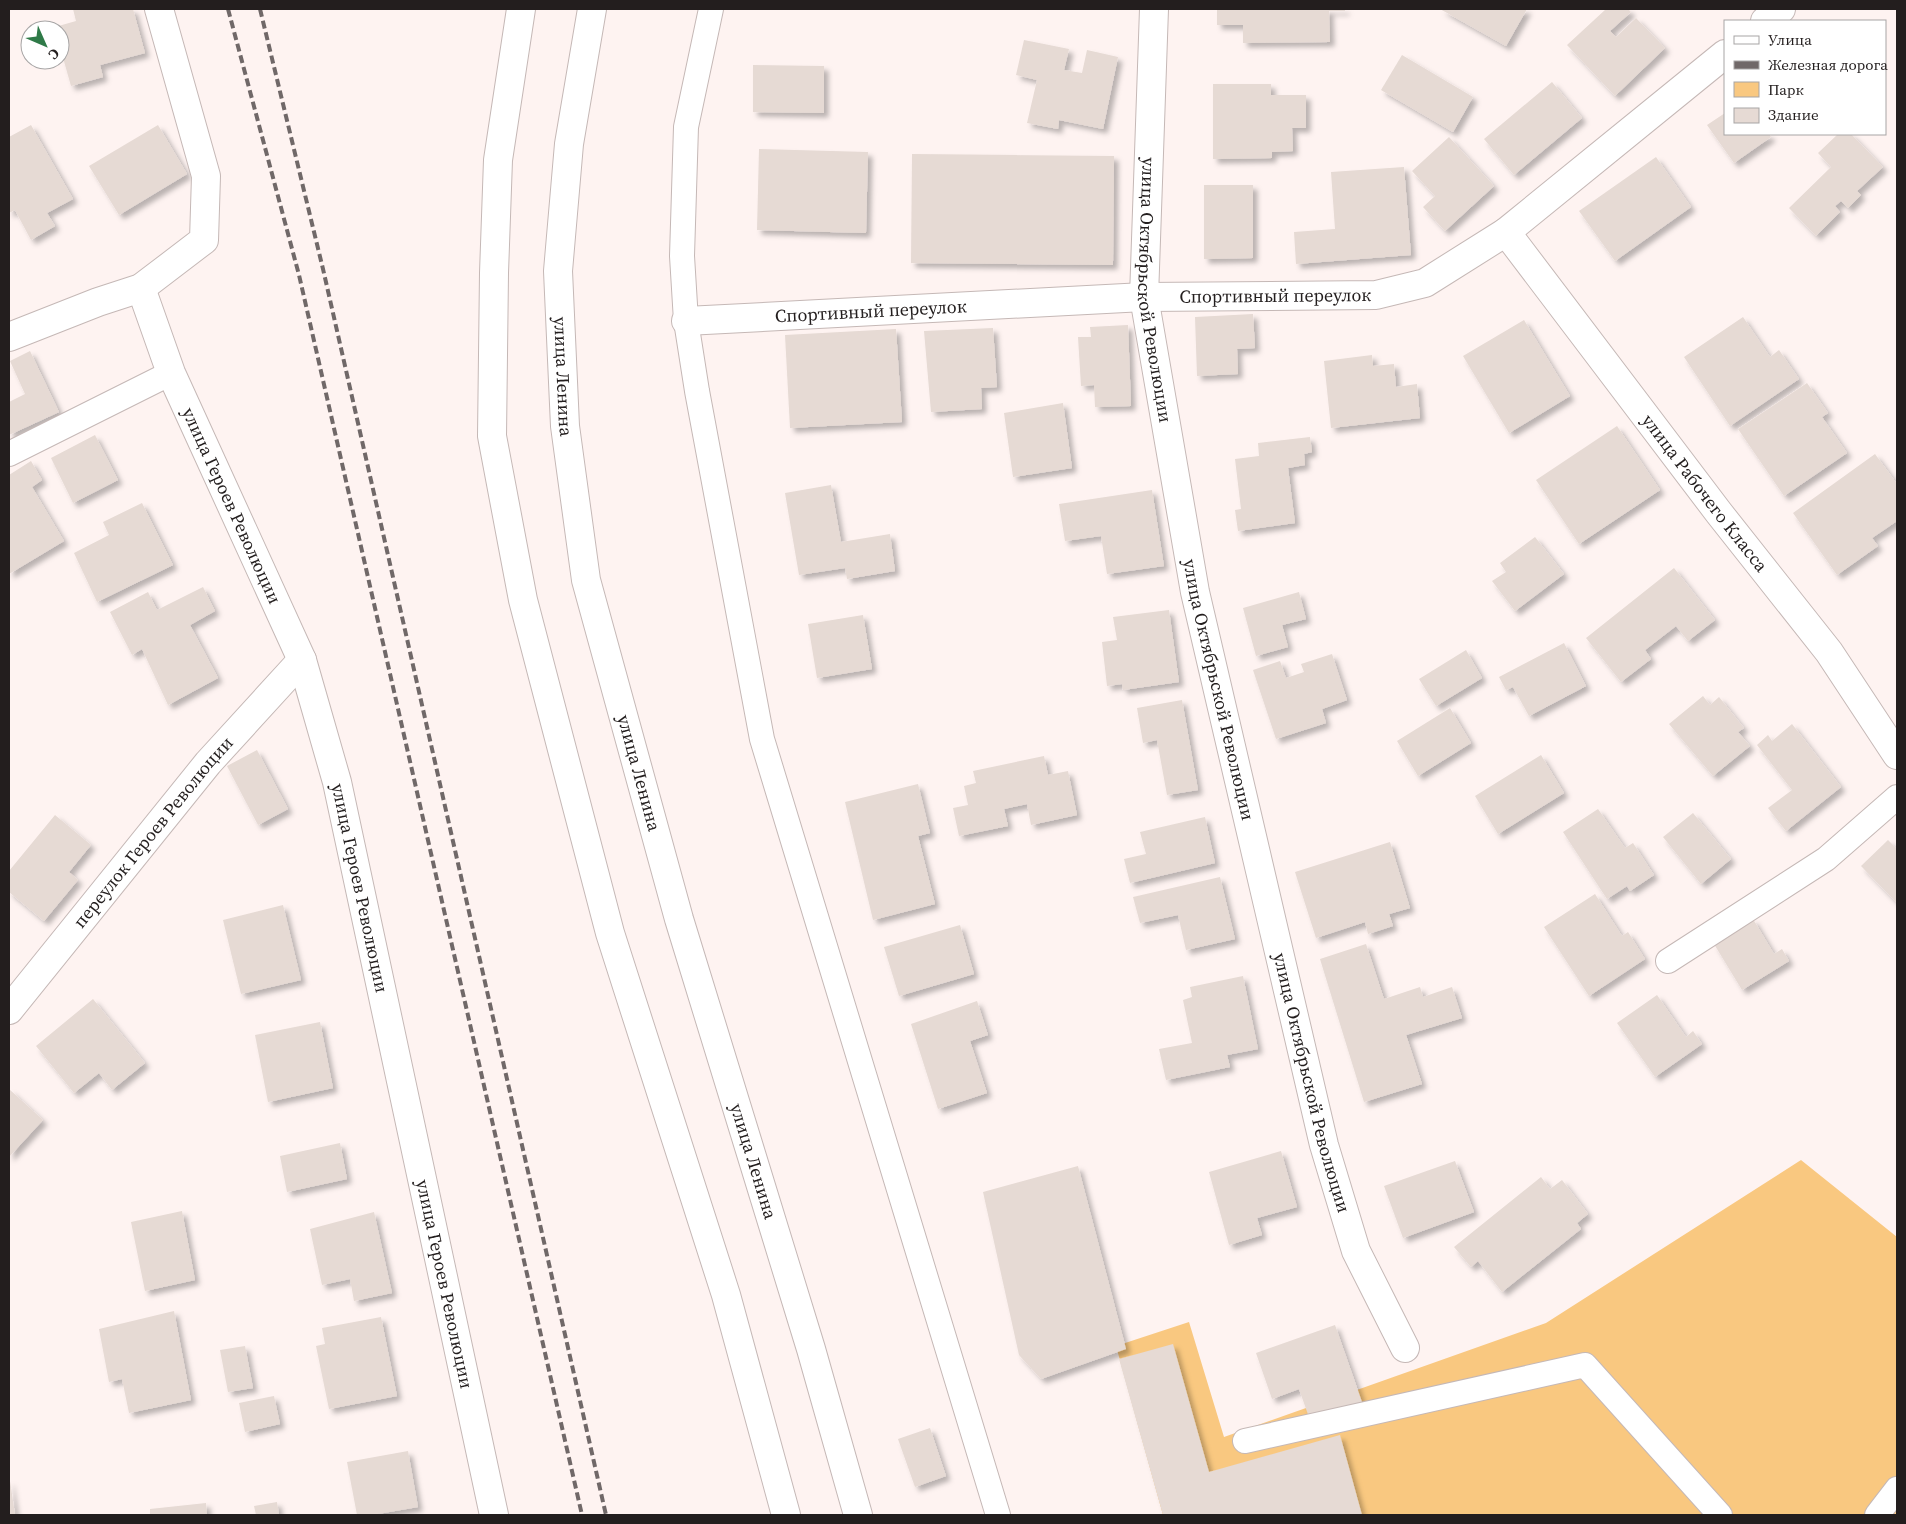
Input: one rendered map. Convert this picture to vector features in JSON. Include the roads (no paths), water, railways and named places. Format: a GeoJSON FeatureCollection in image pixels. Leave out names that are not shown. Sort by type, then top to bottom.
{"type":"FeatureCollection","features":[{"type":"Feature","properties":{"kind":"street"},"geometry":{"type":"LineString","coordinates":[[9,337],[98,302],[141,288],[204,240],[206,176],[159,9]]}},
{"type":"Feature","properties":{"kind":"street","name":"улица Ленина"},"geometry":{"type":"LineString","coordinates":[[592,9],[569,144],[558,271],[565,426],[586,580],[679,919],[811,1349],[858,1515]]}},
{"type":"Feature","properties":{"kind":"street","name":"улица Октябрьской Революции"},"geometry":{"type":"LineString","coordinates":[[1154,9],[1144,297],[1195,592],[1324,1145],[1356,1251],[1405,1348]]}},
{"type":"Feature","properties":{"kind":"street"},"geometry":{"type":"LineString","coordinates":[[1766,20],[1780,9]]}},
{"type":"Feature","properties":{"kind":"street"},"geometry":{"type":"LineString","coordinates":[[518,12],[498,160],[494,273],[492,436],[523,600],[610,933],[729,1304],[786,1515]]}},
{"type":"Feature","properties":{"kind":"street","name":"Спортивный переулок"},"geometry":{"type":"LineString","coordinates":[[686,321],[1144,297],[1376,295],[1425,283],[1506,232],[1724,55]]}},
{"type":"Feature","properties":{"kind":"street","name":"улица Рабочего Класса"},"geometry":{"type":"LineString","coordinates":[[1506,232],[1719,513],[1829,652],[1897,755]]}},
{"type":"Feature","properties":{"kind":"street","name":"улица Героев Революции"},"geometry":{"type":"LineString","coordinates":[[141,288],[171,372],[302,660],[338,782],[494,1515]]}},
{"type":"Feature","properties":{"kind":"street","name":"переулок Героев Революции"},"geometry":{"type":"LineString","coordinates":[[9,1010],[208,763],[302,660]]}},
{"type":"Feature","properties":{"kind":"lane"},"geometry":{"type":"LineString","coordinates":[[711,9],[686,127],[682,256],[686,321],[762,739],[998,1515]]}},
{"type":"Feature","properties":{"kind":"lane"},"geometry":{"type":"LineString","coordinates":[[9,454],[171,372]]}},
{"type":"Feature","properties":{"kind":"lane"},"geometry":{"type":"LineString","coordinates":[[1668,961],[1826,859],[1897,797]]}},
{"type":"Feature","properties":{"kind":"lane"},"geometry":{"type":"LineString","coordinates":[[1244,1441],[1585,1365],[1720,1515]]}},
{"type":"Feature","properties":{"kind":"lane"},"geometry":{"type":"LineString","coordinates":[[1877,1515],[1897,1489]]}},
{"type":"Feature","properties":{"kind":"railway"},"geometry":{"type":"LineString","coordinates":[[228,9],[299,275],[582,1515]]}},
{"type":"Feature","properties":{"kind":"railway"},"geometry":{"type":"LineString","coordinates":[[260,9],[323,269],[606,1515]]}}]}
